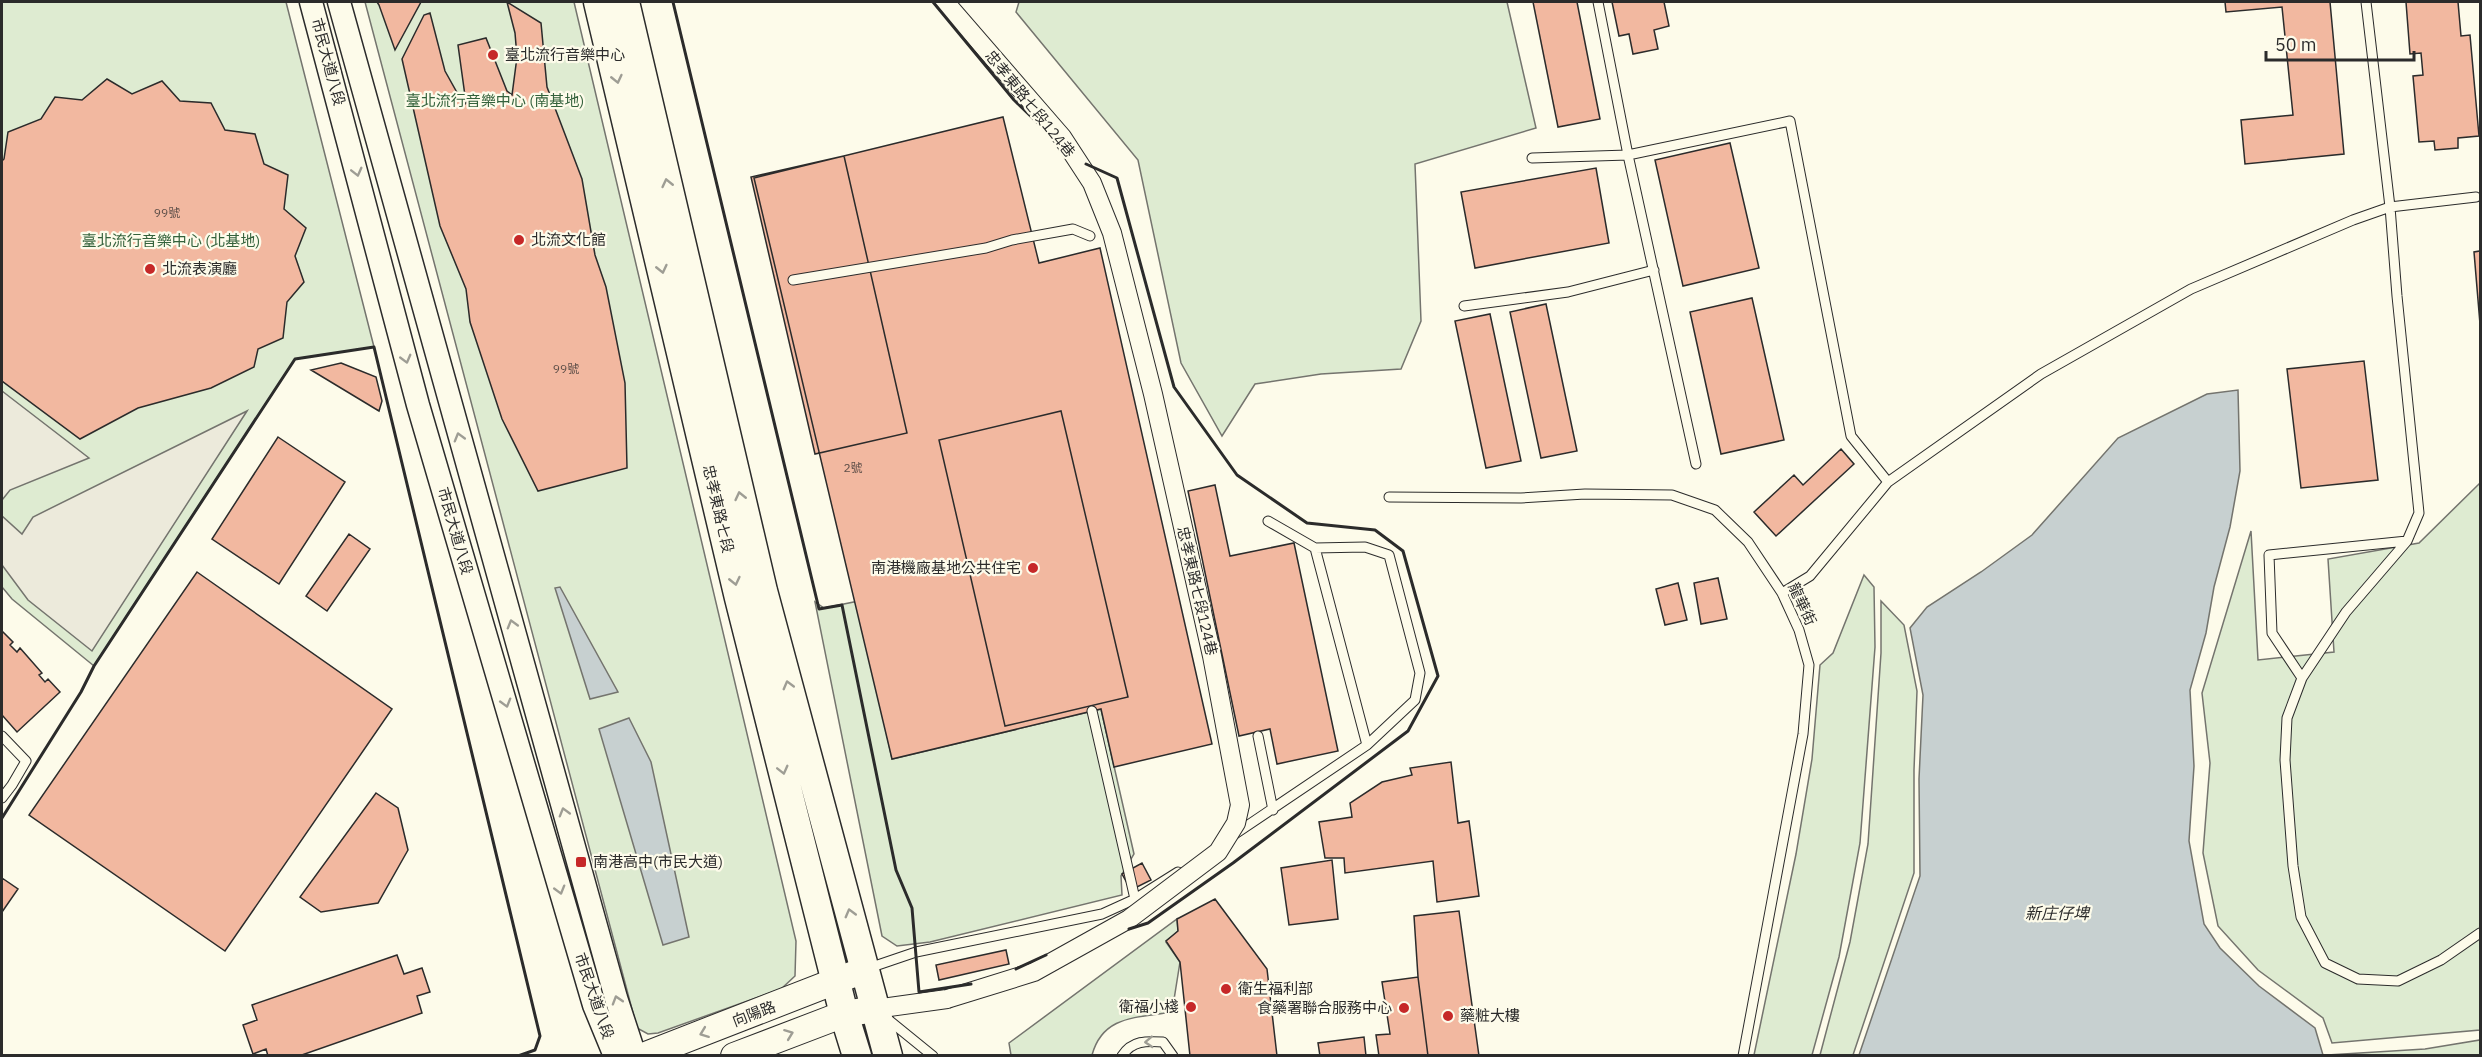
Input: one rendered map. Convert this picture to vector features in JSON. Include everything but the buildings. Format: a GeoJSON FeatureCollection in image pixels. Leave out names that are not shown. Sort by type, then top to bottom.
{"type":"FeatureCollection","features":[{"type":"Feature","properties":{"kind":"main road","name":"忠孝東路七段"},"geometry":{"type":"LineString","coordinates":[[598,2],[740,598],[844,1014],[857,1056]]}},
{"type":"Feature","properties":{"kind":"main road","name":"忠孝東路七段"},"geometry":{"type":"LineString","coordinates":[[625,2],[763,591],[888,1056]]}},
{"type":"Feature","properties":{"kind":"main road","name":"向陽路"},"geometry":{"type":"LineString","coordinates":[[643,1056],[864,970]]}},
{"type":"Feature","properties":{"kind":"main road","name":"向陽路"},"geometry":{"type":"LineString","coordinates":[[734,1056],[844,1014],[875,1009]]}},
{"type":"Feature","properties":{"kind":"street","name":"市民大道八段"},"geometry":{"type":"LineString","coordinates":[[311,2],[418,405],[594,1005],[615,1056]]}},
{"type":"Feature","properties":{"kind":"street","name":"市民大道八段"},"geometry":{"type":"LineString","coordinates":[[339,2],[616,998],[635,1056]]}},
{"type":"Feature","properties":{"kind":"street","name":"忠孝東路七段124巷"},"geometry":{"type":"LineString","coordinates":[[875,1009],[947,999],[1034,972],[1129,919],[1218,852],[1236,823],[1240,805],[1212,656],[1153,394],[1112,233],[1092,183],[1062,137],[945,2]]}},
{"type":"Feature","properties":{"kind":"lane"},"geometry":{"type":"LineString","coordinates":[[1598,2],[1628,155],[1696,464]]}},
{"type":"Feature","properties":{"kind":"lane"},"geometry":{"type":"LineString","coordinates":[[2366,2],[2390,207],[2419,513],[2407,541],[2346,612],[2302,678],[2287,718],[2285,760],[2287,812],[2301,917],[2325,963],[2358,979],[2398,981],[2441,960],[2481,933]]}},
{"type":"Feature","properties":{"kind":"lane"},"geometry":{"type":"LineString","coordinates":[[1532,158],[1628,155],[1790,121],[1851,436],[1888,482]]}},
{"type":"Feature","properties":{"kind":"lane"},"geometry":{"type":"LineString","coordinates":[[1782,593],[1810,576],[1888,482],[2041,374],[2191,289],[2353,220],[2390,207],[2476,197]]}},
{"type":"Feature","properties":{"kind":"lane"},"geometry":{"type":"LineString","coordinates":[[793,280],[986,248],[1012,240],[1073,229],[1090,236]]}},
{"type":"Feature","properties":{"kind":"lane"},"geometry":{"type":"LineString","coordinates":[[1464,306],[1568,292],[1654,270]]}},
{"type":"Feature","properties":{"kind":"lane","name":"龍華街"},"geometry":{"type":"LineString","coordinates":[[1389,497],[1521,498],[1585,494],[1672,495],[1715,510],[1748,542],[1782,593],[1799,630],[1809,665],[1803,734],[1743,1056]]}},
{"type":"Feature","properties":{"kind":"lane"},"geometry":{"type":"LineString","coordinates":[[864,970],[916,952],[1102,914],[1136,899],[1273,810],[1367,745],[1415,700],[1420,674],[1389,555],[1365,547],[1315,548],[1268,521]]}},
{"type":"Feature","properties":{"kind":"lane"},"geometry":{"type":"LineString","coordinates":[[2302,678],[2272,633],[2269,555],[2407,541]]}},
{"type":"Feature","properties":{"kind":"lane"},"geometry":{"type":"LineString","coordinates":[[1315,548],[1367,745]]}},
{"type":"Feature","properties":{"kind":"lane"},"geometry":{"type":"LineString","coordinates":[[1092,711],[1136,899]]}},
{"type":"Feature","properties":{"kind":"lane"},"geometry":{"type":"LineString","coordinates":[[2,736],[26,761],[2,798]]}},
{"type":"Feature","properties":{"kind":"lane"},"geometry":{"type":"LineString","coordinates":[[1258,736],[1273,810]]}},
{"type":"Feature","properties":{"kind":"lane"},"geometry":{"type":"LineString","coordinates":[[875,1009],[933,1056]]}},
{"type":"Feature","properties":{"kind":"lane"},"geometry":{"type":"LineString","coordinates":[[1122,1056],[1126,1049],[1143,1041],[1163,1042],[1173,1056]]}},
{"type":"Feature","properties":{"kind":"green space","name":"臺北流行音樂中心 (北基地)"},"geometry":{"type":"Polygon","coordinates":[[[2,2],[286,2],[374,347],[295,359],[94,666],[12,599],[2,587],[2,2]]]}},
{"type":"Feature","properties":{"kind":"green space","name":"臺北流行音樂中心 (南基地)"},"geometry":{"type":"Polygon","coordinates":[[[365,2],[574,2],[796,941],[795,976],[781,989],[658,1033],[648,1034],[637,1028],[365,2]]]}},
{"type":"Feature","properties":{"kind":"green space"},"geometry":{"type":"Polygon","coordinates":[[[1019,2],[1507,2],[1536,128],[1415,164],[1421,321],[1401,369],[1321,374],[1255,384],[1222,436],[1181,363],[1138,160],[1016,12],[1019,2]]]}},
{"type":"Feature","properties":{"kind":"green space"},"geometry":{"type":"Polygon","coordinates":[[[2480,483],[2480,1030],[2332,1043],[2323,1018],[2258,970],[2218,926],[2203,853],[2210,763],[2202,693],[2251,531],[2258,660],[2334,652],[2328,559],[2419,543],[2480,483]]]}},
{"type":"Feature","properties":{"kind":"green space"},"geometry":{"type":"Polygon","coordinates":[[[1864,575],[1874,587],[1875,647],[1860,843],[1839,957],[1812,1055],[1754,1055],[1796,854],[1812,759],[1820,665],[1833,653],[1864,575]]]}},
{"type":"Feature","properties":{"kind":"green space"},"geometry":{"type":"Polygon","coordinates":[[[859,601],[892,759],[1101,709],[1134,854],[1121,876],[1122,895],[930,942],[897,946],[882,936],[815,602],[824,608],[859,601]]]}},
{"type":"Feature","properties":{"kind":"green space"},"geometry":{"type":"Polygon","coordinates":[[[1881,601],[1904,625],[1917,691],[1914,873],[1853,1055],[1820,1055],[1850,942],[1868,844],[1881,653],[1881,601]]]}},
{"type":"Feature","properties":{"kind":"green space"},"geometry":{"type":"Polygon","coordinates":[[[1177,919],[1178,931],[1166,942],[1180,962],[1172,1012],[1134,1018],[1113,1025],[1097,1042],[1092,1055],[1011,1055],[1009,1043],[1177,919]]]}},
{"type":"Feature","properties":{"kind":"green space"},"geometry":{"type":"Polygon","coordinates":[[[2480,1040],[2480,1055],[2327,1055],[2425,1049],[2480,1040]]]}},
{"type":"Feature","properties":{"kind":"shaded area"},"geometry":{"type":"Polygon","coordinates":[[[2,391],[89,458],[10,490],[2,500],[2,391]]]}},
{"type":"Feature","properties":{"kind":"shaded area"},"geometry":{"type":"Polygon","coordinates":[[[247,411],[92,651],[28,600],[2,565],[2,516],[22,534],[33,517],[247,411]]]}},
{"type":"Feature","properties":{"kind":"water","name":"新庄仔埤"},"geometry":{"type":"Polygon","coordinates":[[[2238,390],[2240,471],[2206,633],[2190,690],[2194,766],[2189,841],[2204,924],[2220,948],[2259,986],[2315,1028],[2323,1055],[1859,1055],[1920,876],[1919,779],[1923,695],[1910,628],[1927,607],[2032,535],[2118,438],[2207,394],[2238,390]]]}},
{"type":"Feature","properties":{"kind":"water"},"geometry":{"type":"Polygon","coordinates":[[[560,587],[618,692],[590,699],[555,588],[560,587]]]}},
{"type":"Feature","properties":{"kind":"water"},"geometry":{"type":"Polygon","coordinates":[[[629,718],[651,762],[689,937],[663,945],[599,729],[629,718]]]}},
{"type":"Feature","properties":{"kind":"wall"},"geometry":{"type":"LineString","coordinates":[[673,2],[819,609],[842,605],[896,870],[912,908],[919,992],[971,984]]}},
{"type":"Feature","properties":{"kind":"wall"},"geometry":{"type":"LineString","coordinates":[[933,2],[1014,100],[1043,128]]}},
{"type":"Feature","properties":{"kind":"wall"},"geometry":{"type":"LineString","coordinates":[[1086,164],[1117,178],[1174,387],[1237,475],[1307,523],[1375,530],[1403,551],[1438,676],[1408,731],[1233,863],[1148,923],[1129,929]]}},
{"type":"Feature","properties":{"kind":"wall"},"geometry":{"type":"LineString","coordinates":[[2,818],[81,692],[94,666],[295,359],[374,347],[540,1036],[535,1050],[518,1056]]}},
{"type":"Feature","properties":{"kind":"wall"},"geometry":{"type":"LineString","coordinates":[[1016,969],[1046,955]]}},
{"type":"Feature","properties":{"kind":"place","name":"臺北流行音樂中心"},"geometry":{"type":"Point","coordinates":[493,55]}},
{"type":"Feature","properties":{"kind":"place","name":"北流文化館"},"geometry":{"type":"Point","coordinates":[519,240]}},
{"type":"Feature","properties":{"kind":"place","name":"北流表演廳"},"geometry":{"type":"Point","coordinates":[150,269]}},
{"type":"Feature","properties":{"kind":"place","name":"南港機廠基地公共住宅"},"geometry":{"type":"Point","coordinates":[1033,568]}},
{"type":"Feature","properties":{"kind":"place","name":"南港高中(市民大道)"},"geometry":{"type":"Point","coordinates":[581,862]}},
{"type":"Feature","properties":{"kind":"place","name":"衛生福利部"},"geometry":{"type":"Point","coordinates":[1226,989]}},
{"type":"Feature","properties":{"kind":"place","name":"衛福小棧"},"geometry":{"type":"Point","coordinates":[1191,1007]}},
{"type":"Feature","properties":{"kind":"place","name":"食藥署聯合服務中心"},"geometry":{"type":"Point","coordinates":[1404,1008]}},
{"type":"Feature","properties":{"kind":"place","name":"藥粧大樓"},"geometry":{"type":"Point","coordinates":[1448,1016]}}]}
